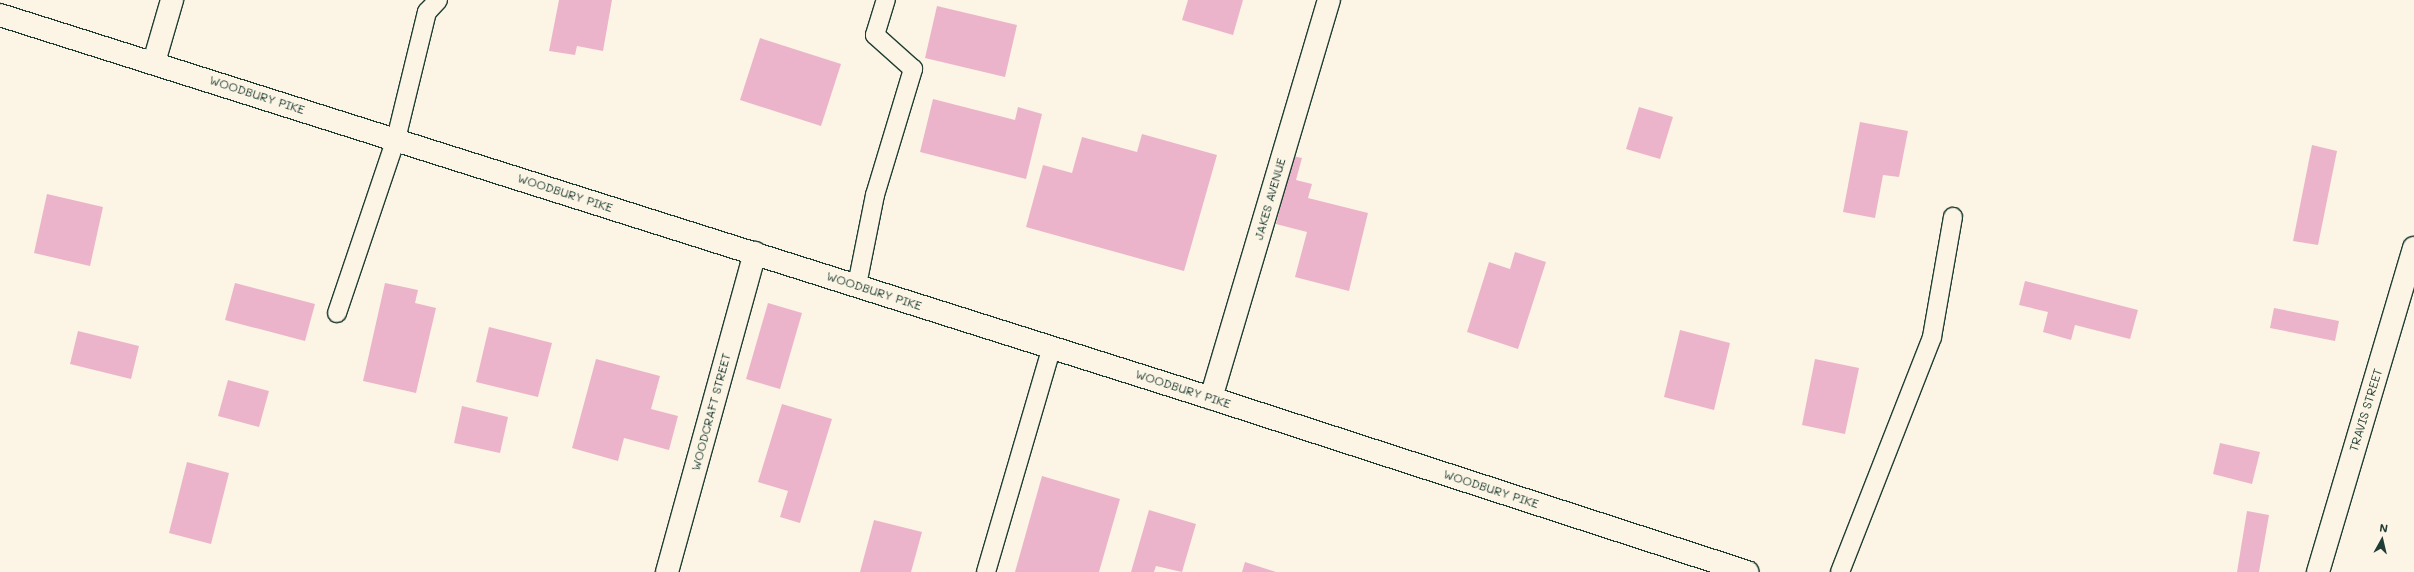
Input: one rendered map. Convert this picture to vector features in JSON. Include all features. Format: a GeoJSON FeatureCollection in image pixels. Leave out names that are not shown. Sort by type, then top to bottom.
{"type":"FeatureCollection","features":[{"type":"Feature","properties":{"kind":"street"},"geometry":{"type":"LineString","coordinates":[[154,62],[172,0]]}},
{"type":"Feature","properties":{"kind":"street","name":"JAKES AVENUE"},"geometry":{"type":"LineString","coordinates":[[1211,398],[1328,0]]}},
{"type":"Feature","properties":{"kind":"street","name":"WOODBURY PIKE"},"geometry":{"type":"LineString","coordinates":[[0,15],[154,62],[1052,347],[1746,572]]}},
{"type":"Feature","properties":{"kind":"street","name":"TRAVIS STREET"},"geometry":{"type":"LineString","coordinates":[[2318,572],[2414,248]]}},
{"type":"Feature","properties":{"kind":"street","name":"WOODCRAFT STREET"},"geometry":{"type":"LineString","coordinates":[[667,572],[755,253]]}},
{"type":"Feature","properties":{"kind":"lane"},"geometry":{"type":"LineString","coordinates":[[337,313],[396,139],[427,12],[438,0]]}},
{"type":"Feature","properties":{"kind":"lane"},"geometry":{"type":"LineString","coordinates":[[857,285],[875,195],[913,69],[875,35],[886,0]]}},
{"type":"Feature","properties":{"kind":"lane"},"geometry":{"type":"LineString","coordinates":[[1840,572],[1932,337],[1953,217]]}},
{"type":"Feature","properties":{"kind":"lane"},"geometry":{"type":"LineString","coordinates":[[986,572],[1052,347]]}},
{"type":"Feature","properties":{"kind":"building"},"geometry":{"type":"Polygon","coordinates":[[[559,0],[612,0],[603,51],[577,46],[575,55],[549,51],[559,0]]]}},
{"type":"Feature","properties":{"kind":"building"},"geometry":{"type":"Polygon","coordinates":[[[1188,0],[1243,0],[1233,35],[1182,20],[1188,0]]]}},
{"type":"Feature","properties":{"kind":"building"},"geometry":{"type":"Polygon","coordinates":[[[937,6],[1017,25],[1005,77],[925,58],[937,6]]]}},
{"type":"Feature","properties":{"kind":"building"},"geometry":{"type":"Polygon","coordinates":[[[760,38],[841,64],[821,126],[740,100],[760,38]]]}},
{"type":"Feature","properties":{"kind":"building"},"geometry":{"type":"Polygon","coordinates":[[[933,99],[1015,120],[1018,107],[1042,114],[1026,179],[920,152],[933,99]]]}},
{"type":"Feature","properties":{"kind":"building"},"geometry":{"type":"Polygon","coordinates":[[[1639,107],[1673,117],[1660,159],[1626,149],[1639,107]]]}},
{"type":"Feature","properties":{"kind":"building"},"geometry":{"type":"Polygon","coordinates":[[[1860,122],[1908,131],[1899,177],[1883,175],[1875,218],[1843,212],[1860,122]]]}},
{"type":"Feature","properties":{"kind":"building"},"geometry":{"type":"Polygon","coordinates":[[[1142,134],[1217,155],[1184,271],[1026,227],[1043,165],[1072,173],[1082,137],[1137,152],[1142,134]]]}},
{"type":"Feature","properties":{"kind":"building"},"geometry":{"type":"Polygon","coordinates":[[[2312,145],[2337,151],[2318,245],[2293,241],[2312,145]]]}},
{"type":"Feature","properties":{"kind":"building"},"geometry":{"type":"Polygon","coordinates":[[[1293,156],[1302,158],[1296,180],[1312,184],[1308,198],[1368,213],[1349,291],[1295,277],[1307,232],[1276,224],[1293,156]]]}},
{"type":"Feature","properties":{"kind":"building"},"geometry":{"type":"Polygon","coordinates":[[[47,194],[103,207],[90,266],[34,253],[47,194]]]}},
{"type":"Feature","properties":{"kind":"building"},"geometry":{"type":"Polygon","coordinates":[[[1515,252],[1546,262],[1518,349],[1467,332],[1489,262],[1510,269],[1515,252]]]}},
{"type":"Feature","properties":{"kind":"building"},"geometry":{"type":"Polygon","coordinates":[[[2025,281],[2138,310],[2130,339],[2075,325],[2071,340],[2043,332],[2048,312],[2019,305],[2025,281]]]}},
{"type":"Feature","properties":{"kind":"building"},"geometry":{"type":"Polygon","coordinates":[[[235,283],[315,304],[305,341],[225,320],[235,283]]]}},
{"type":"Feature","properties":{"kind":"building"},"geometry":{"type":"Polygon","coordinates":[[[385,283],[418,290],[415,303],[436,308],[416,393],[363,381],[385,283]]]}},
{"type":"Feature","properties":{"kind":"building"},"geometry":{"type":"Polygon","coordinates":[[[768,303],[802,313],[780,389],[746,379],[768,303]]]}},
{"type":"Feature","properties":{"kind":"building"},"geometry":{"type":"Polygon","coordinates":[[[2274,308],[2339,321],[2335,341],[2270,328],[2274,308]]]}},
{"type":"Feature","properties":{"kind":"building"},"geometry":{"type":"Polygon","coordinates":[[[489,327],[552,343],[538,397],[476,382],[489,327]]]}},
{"type":"Feature","properties":{"kind":"building"},"geometry":{"type":"Polygon","coordinates":[[[1680,330],[1730,343],[1714,410],[1664,397],[1680,330]]]}},
{"type":"Feature","properties":{"kind":"building"},"geometry":{"type":"Polygon","coordinates":[[[78,331],[139,346],[131,379],[70,364],[78,331]]]}},
{"type":"Feature","properties":{"kind":"building"},"geometry":{"type":"Polygon","coordinates":[[[596,359],[660,376],[651,409],[678,416],[669,450],[624,438],[618,461],[572,448],[596,359]]]}},
{"type":"Feature","properties":{"kind":"building"},"geometry":{"type":"Polygon","coordinates":[[[1815,359],[1859,368],[1845,434],[1802,425],[1815,359]]]}},
{"type":"Feature","properties":{"kind":"building"},"geometry":{"type":"Polygon","coordinates":[[[228,380],[269,391],[259,427],[218,416],[228,380]]]}},
{"type":"Feature","properties":{"kind":"building"},"geometry":{"type":"Polygon","coordinates":[[[782,404],[832,419],[800,523],[780,517],[788,491],[758,482],[782,404]]]}},
{"type":"Feature","properties":{"kind":"building"},"geometry":{"type":"Polygon","coordinates":[[[462,406],[508,417],[500,453],[454,443],[462,406]]]}},
{"type":"Feature","properties":{"kind":"building"},"geometry":{"type":"Polygon","coordinates":[[[2220,443],[2260,452],[2252,484],[2213,474],[2220,443]]]}},
{"type":"Feature","properties":{"kind":"building"},"geometry":{"type":"Polygon","coordinates":[[[187,462],[229,473],[211,544],[169,533],[187,462]]]}},
{"type":"Feature","properties":{"kind":"building"},"geometry":{"type":"Polygon","coordinates":[[[1042,476],[1120,499],[1099,572],[1015,572],[1042,476]]]}},
{"type":"Feature","properties":{"kind":"building"},"geometry":{"type":"Polygon","coordinates":[[[1149,510],[1196,524],[1182,572],[1156,566],[1154,572],[1131,572],[1149,510]]]}},
{"type":"Feature","properties":{"kind":"building"},"geometry":{"type":"Polygon","coordinates":[[[2247,511],[2269,515],[2259,572],[2237,572],[2247,511]]]}},
{"type":"Feature","properties":{"kind":"building"},"geometry":{"type":"Polygon","coordinates":[[[874,520],[922,532],[911,572],[860,572],[874,520]]]}},
{"type":"Feature","properties":{"kind":"building"},"geometry":{"type":"Polygon","coordinates":[[[1245,562],[1276,572],[1242,572],[1245,562]]]}}]}
